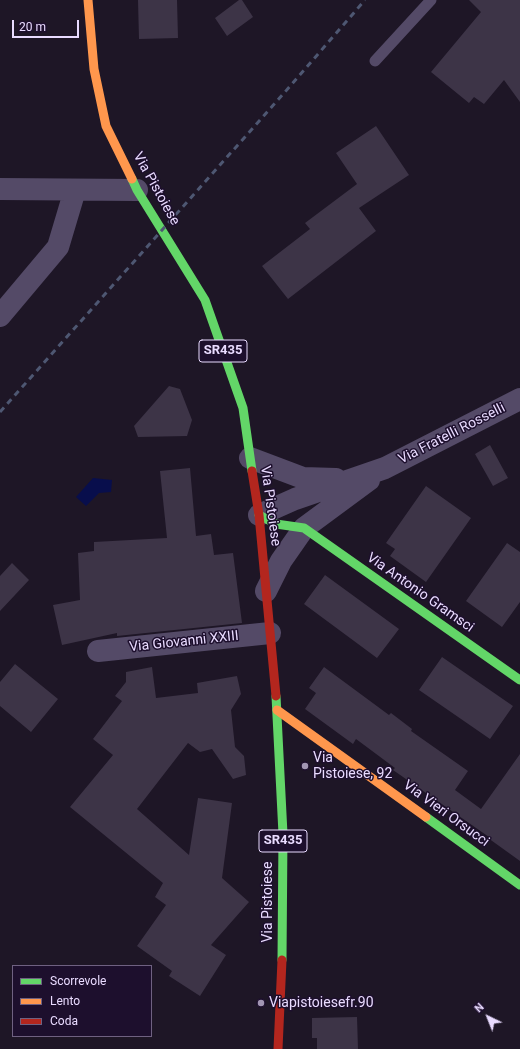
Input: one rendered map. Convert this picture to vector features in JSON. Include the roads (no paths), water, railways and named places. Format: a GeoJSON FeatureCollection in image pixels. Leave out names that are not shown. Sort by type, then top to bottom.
{"type":"FeatureCollection","features":[{"type":"Feature","properties":{"kind":"main road","name":"Via Pistoiese"},"geometry":{"type":"LineString","coordinates":[[88,0],[94,69],[106,126],[137,190],[205,300],[243,408],[259,515],[277,710],[282,834],[283,940],[278,1049]]}},
{"type":"Feature","properties":{"kind":"main road"},"geometry":{"type":"LineString","coordinates":[[259,515],[276,524],[304,528]]}},
{"type":"Feature","properties":{"kind":"main road","name":"Via Antonio Gramsci"},"geometry":{"type":"LineString","coordinates":[[304,528],[520,680]]}},
{"type":"Feature","properties":{"kind":"main road","name":"Via Vieri Orsucci"},"geometry":{"type":"LineString","coordinates":[[277,710],[520,885]]}},
{"type":"Feature","properties":{"kind":"street"},"geometry":{"type":"LineString","coordinates":[[0,189],[137,190]]}},
{"type":"Feature","properties":{"kind":"street"},"geometry":{"type":"LineString","coordinates":[[0,316],[58,247],[75,190]]}},
{"type":"Feature","properties":{"kind":"street","name":"Via Fratelli Rosselli"},"geometry":{"type":"LineString","coordinates":[[259,515],[295,499],[384,468],[520,399]]}},
{"type":"Feature","properties":{"kind":"street","name":"Via Fratelli Rosselli"},"geometry":{"type":"LineString","coordinates":[[250,458],[303,478],[337,479],[384,468]]}},
{"type":"Feature","properties":{"kind":"street","name":"Via Fratelli Rosselli"},"geometry":{"type":"LineString","coordinates":[[266,591],[281,561],[304,528],[384,468]]}},
{"type":"Feature","properties":{"kind":"street","name":"Via Giovanni XXIII"},"geometry":{"type":"LineString","coordinates":[[98,651],[270,633]]}},
{"type":"Feature","properties":{"kind":"lane"},"geometry":{"type":"LineString","coordinates":[[376,61],[431,0]]}},
{"type":"Feature","properties":{"kind":"railway"},"geometry":{"type":"LineString","coordinates":[[0,412],[365,0]]}},
{"type":"Feature","properties":{"kind":"place","name":"Via Pistoiese, 92"},"geometry":{"type":"Point","coordinates":[305,766]}},
{"type":"Feature","properties":{"kind":"place","name":"Viapistoiesefr.90"},"geometry":{"type":"Point","coordinates":[261,1003]}}]}
